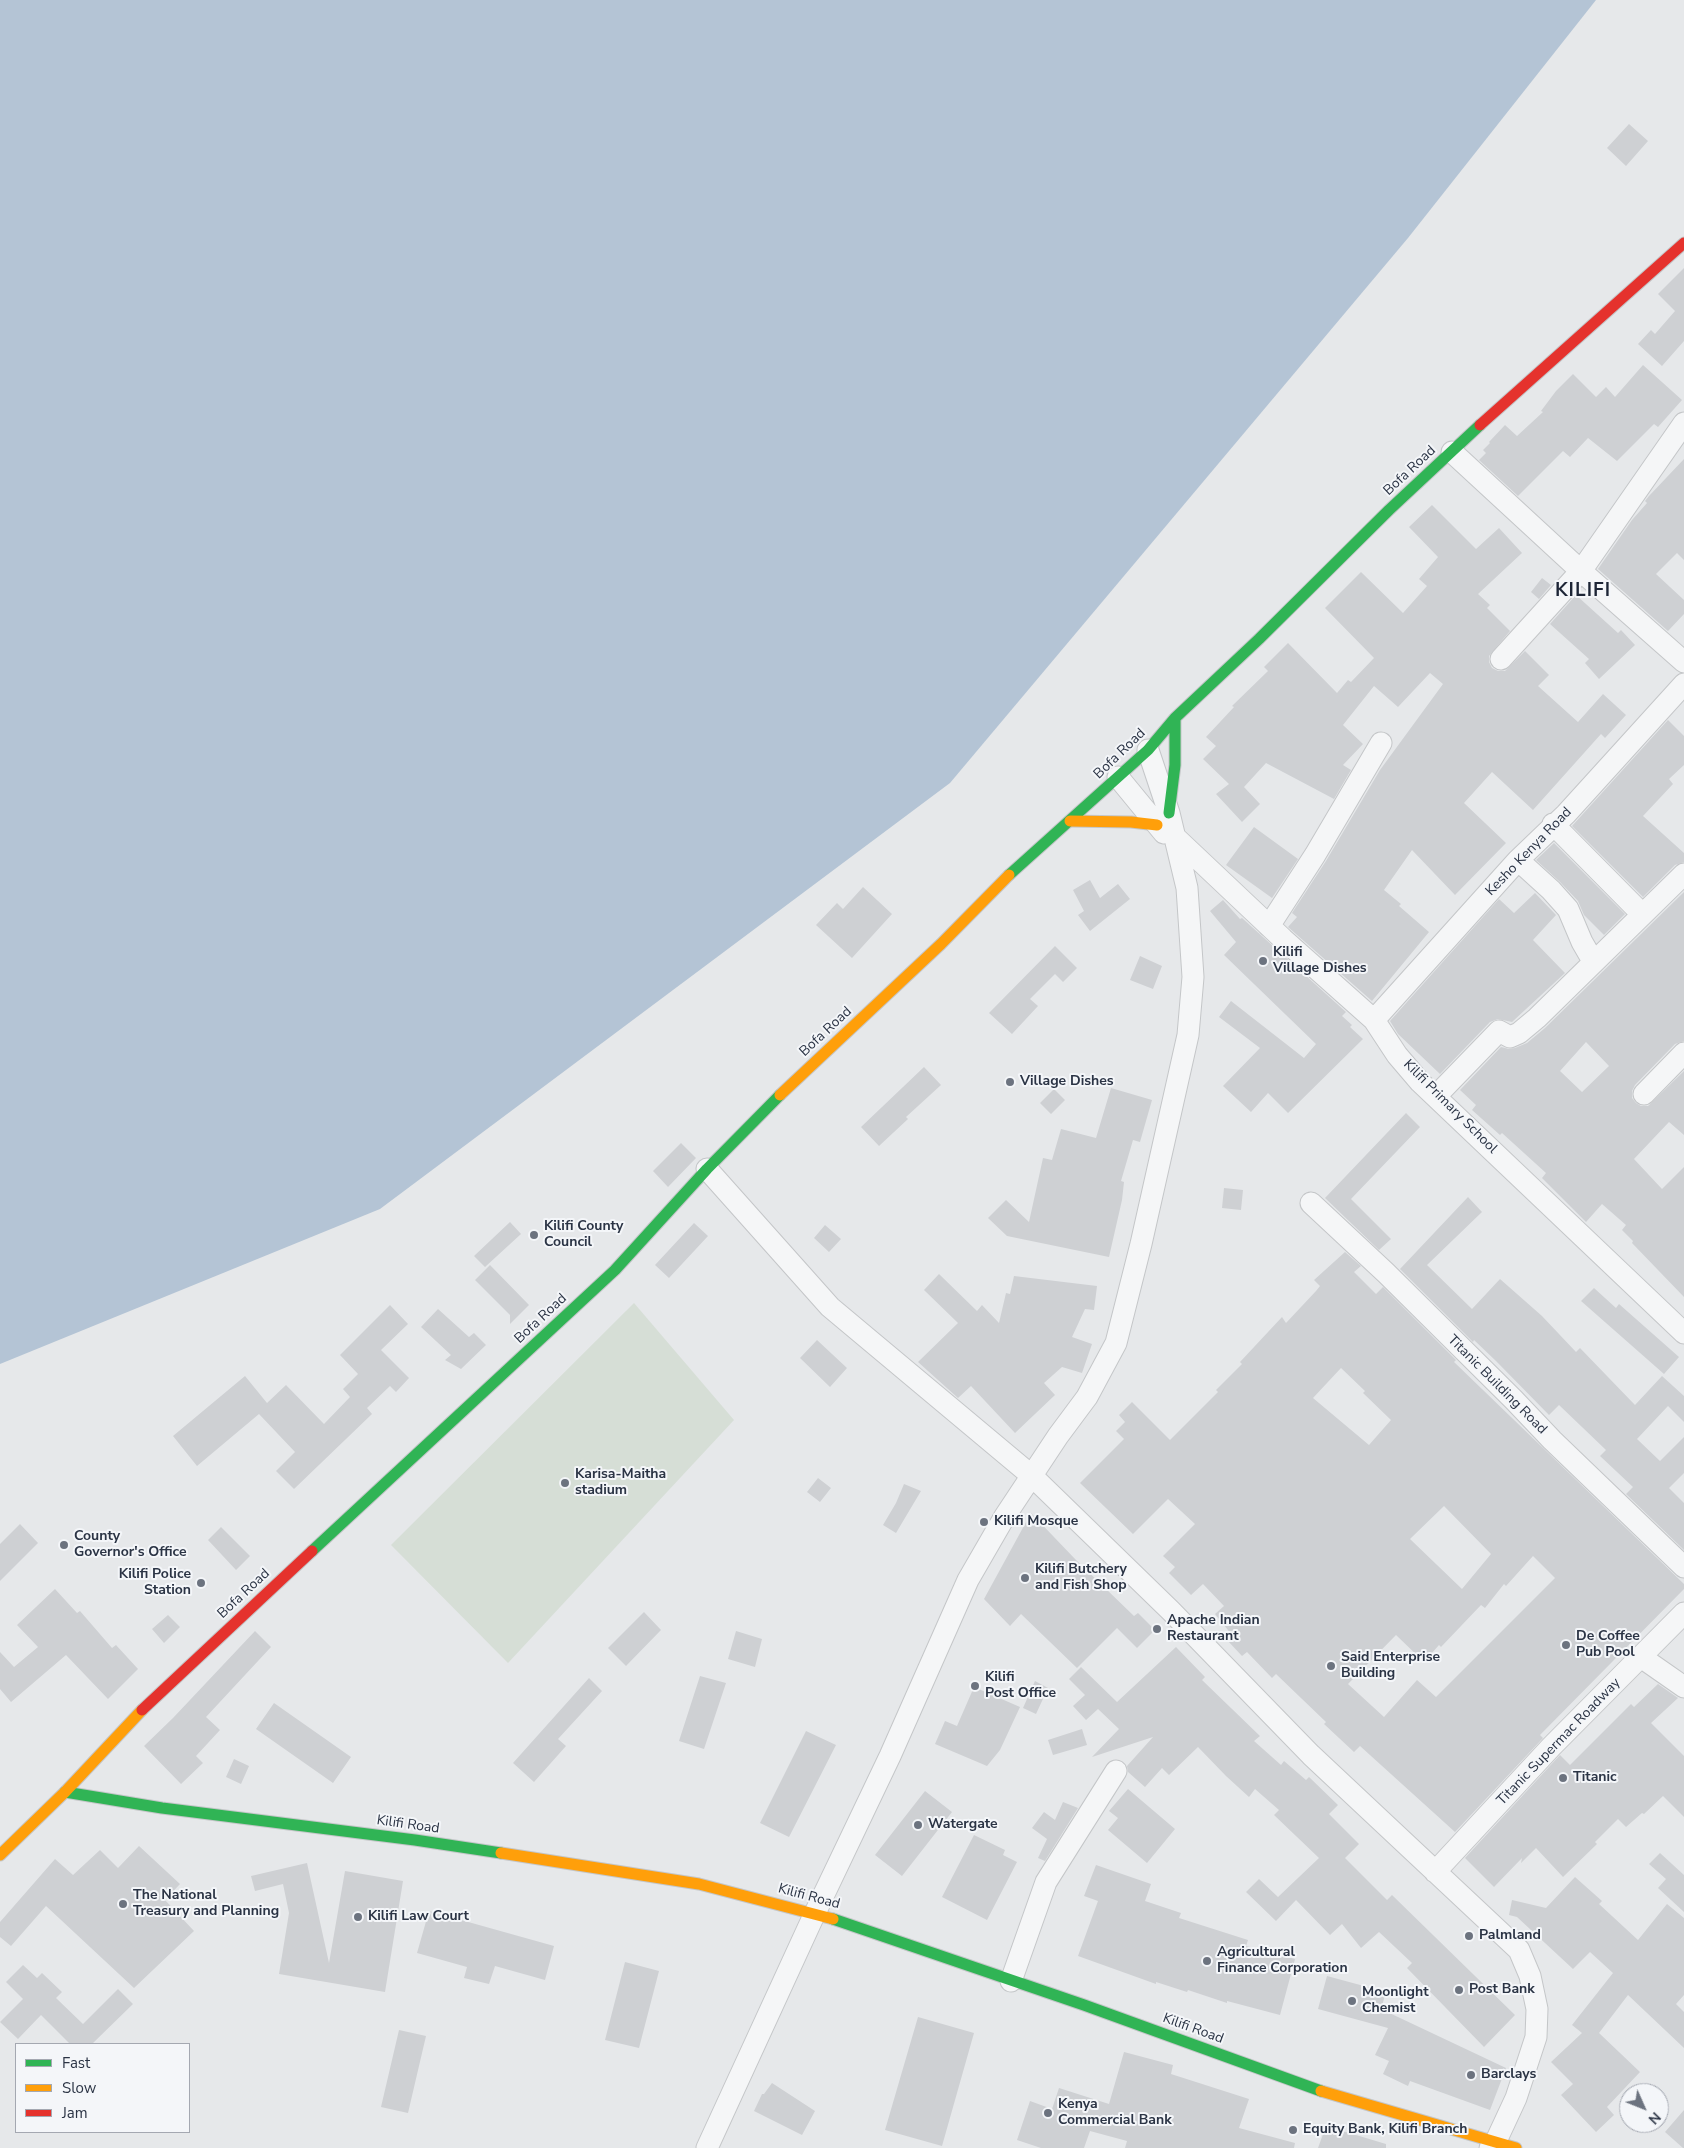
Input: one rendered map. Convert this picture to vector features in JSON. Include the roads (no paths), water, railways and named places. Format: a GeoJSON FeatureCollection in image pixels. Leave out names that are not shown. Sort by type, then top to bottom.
{"type":"FeatureCollection","features":[{"type":"Feature","properties":{"kind":"street","name":"Bofa Road"},"geometry":{"type":"LineString","coordinates":[[0,1855],[65,1792],[153,1698],[615,1270],[762,1112],[941,944],[1010,874],[1148,750],[1174,718],[1259,639],[1389,510],[1554,357],[1684,242]]}},
{"type":"Feature","properties":{"kind":"street"},"geometry":{"type":"LineString","coordinates":[[1501,659],[1581,571],[1684,423]]}},
{"type":"Feature","properties":{"kind":"street"},"geometry":{"type":"LineString","coordinates":[[1452,452],[1581,571],[1684,662]]}},
{"type":"Feature","properties":{"kind":"street","name":"Kesho Kenya Road"},"geometry":{"type":"LineString","coordinates":[[1374,1020],[1518,860],[1566,814],[1684,684]]}},
{"type":"Feature","properties":{"kind":"street"},"geometry":{"type":"LineString","coordinates":[[1163,819],[1175,766],[1174,718]]}},
{"type":"Feature","properties":{"kind":"street"},"geometry":{"type":"LineString","coordinates":[[1269,926],[1315,854],[1381,743]]}},
{"type":"Feature","properties":{"kind":"street"},"geometry":{"type":"LineString","coordinates":[[1148,750],[1163,819]]}},
{"type":"Feature","properties":{"kind":"street","name":"Kilifi Primary School"},"geometry":{"type":"LineString","coordinates":[[1118,777],[1163,819],[1178,846],[1374,1020],[1414,1075],[1684,1333]]}},
{"type":"Feature","properties":{"kind":"street"},"geometry":{"type":"LineString","coordinates":[[1070,821],[1131,822],[1163,819]]}},
{"type":"Feature","properties":{"kind":"street"},"geometry":{"type":"LineString","coordinates":[[1554,824],[1642,914]]}},
{"type":"Feature","properties":{"kind":"street"},"geometry":{"type":"LineString","coordinates":[[707,2148],[815,1913],[890,1756],[968,1580],[995,1532],[1058,1436],[1087,1397],[1116,1342],[1141,1244],[1188,1035],[1193,977],[1187,888],[1178,846]]}},
{"type":"Feature","properties":{"kind":"street"},"geometry":{"type":"LineString","coordinates":[[1518,860],[1551,890],[1568,909],[1582,942],[1593,961]]}},
{"type":"Feature","properties":{"kind":"street"},"geometry":{"type":"LineString","coordinates":[[1436,1096],[1499,1030],[1510,1036],[1519,1033],[1568,990],[1593,961],[1642,914],[1680,886]]}},
{"type":"Feature","properties":{"kind":"street"},"geometry":{"type":"LineString","coordinates":[[1644,1094],[1684,1053]]}},
{"type":"Feature","properties":{"kind":"street"},"geometry":{"type":"LineString","coordinates":[[707,1169],[830,1307],[1032,1476],[1171,1611],[1311,1755],[1519,1950],[1530,1976],[1537,2009],[1536,2037],[1501,2146]]}},
{"type":"Feature","properties":{"kind":"street","name":"Titanic Building Road"},"geometry":{"type":"LineString","coordinates":[[1311,1202],[1386,1273],[1552,1440],[1684,1567]]}},
{"type":"Feature","properties":{"kind":"street","name":"Titanic Supermac Roadway"},"geometry":{"type":"LineString","coordinates":[[1435,1872],[1551,1747],[1684,1613]]}},
{"type":"Feature","properties":{"kind":"street"},"geometry":{"type":"LineString","coordinates":[[1641,1657],[1684,1687]]}},
{"type":"Feature","properties":{"kind":"street"},"geometry":{"type":"LineString","coordinates":[[1011,1981],[1046,1882],[1116,1771]]}},
{"type":"Feature","properties":{"kind":"street","name":"Kilifi Road"},"geometry":{"type":"LineString","coordinates":[[65,1792],[162,1808],[414,1840],[699,1884],[815,1913],[1335,2096],[1501,2146]]}},
{"type":"Feature","properties":{"kind":"water"},"geometry":{"type":"Polygon","coordinates":[[[0,0],[1596,0],[1408,238],[950,783],[380,1209],[0,1364],[0,0]]]}},
{"type":"Feature","properties":{"kind":"place","name":"Kilifi Village Dishes"},"geometry":{"type":"Point","coordinates":[1263,961]}},
{"type":"Feature","properties":{"kind":"place","name":"Village Dishes"},"geometry":{"type":"Point","coordinates":[1010,1082]}},
{"type":"Feature","properties":{"kind":"place","name":"Kilifi County Council"},"geometry":{"type":"Point","coordinates":[534,1235]}},
{"type":"Feature","properties":{"kind":"place","name":"Karisa-Maitha stadium"},"geometry":{"type":"Point","coordinates":[565,1483]}},
{"type":"Feature","properties":{"kind":"place","name":"Kilifi Mosque"},"geometry":{"type":"Point","coordinates":[984,1522]}},
{"type":"Feature","properties":{"kind":"place","name":"County Governor's Office"},"geometry":{"type":"Point","coordinates":[64,1545]}},
{"type":"Feature","properties":{"kind":"place","name":"Kilifi Butchery and Fish Shop"},"geometry":{"type":"Point","coordinates":[1025,1578]}},
{"type":"Feature","properties":{"kind":"place","name":"Kilifi Police Station"},"geometry":{"type":"Point","coordinates":[201,1583]}},
{"type":"Feature","properties":{"kind":"place","name":"Apache Indian Restaurant"},"geometry":{"type":"Point","coordinates":[1157,1629]}},
{"type":"Feature","properties":{"kind":"place","name":"De Coffee Pub Pool"},"geometry":{"type":"Point","coordinates":[1566,1645]}},
{"type":"Feature","properties":{"kind":"place","name":"Said Enterprise Building"},"geometry":{"type":"Point","coordinates":[1331,1666]}},
{"type":"Feature","properties":{"kind":"place","name":"Kilifi Post Office"},"geometry":{"type":"Point","coordinates":[975,1686]}},
{"type":"Feature","properties":{"kind":"place","name":"Titanic"},"geometry":{"type":"Point","coordinates":[1563,1778]}},
{"type":"Feature","properties":{"kind":"place","name":"Watergate"},"geometry":{"type":"Point","coordinates":[918,1825]}},
{"type":"Feature","properties":{"kind":"place","name":"The National Treasury and Planning"},"geometry":{"type":"Point","coordinates":[123,1904]}},
{"type":"Feature","properties":{"kind":"place","name":"Kilifi Law Court"},"geometry":{"type":"Point","coordinates":[358,1917]}},
{"type":"Feature","properties":{"kind":"place","name":"Palmland"},"geometry":{"type":"Point","coordinates":[1469,1936]}},
{"type":"Feature","properties":{"kind":"place","name":"Agricultural Finance Corporation"},"geometry":{"type":"Point","coordinates":[1207,1961]}},
{"type":"Feature","properties":{"kind":"place","name":"Post Bank"},"geometry":{"type":"Point","coordinates":[1459,1990]}},
{"type":"Feature","properties":{"kind":"place","name":"Moonlight Chemist"},"geometry":{"type":"Point","coordinates":[1352,2001]}},
{"type":"Feature","properties":{"kind":"place","name":"Barclays"},"geometry":{"type":"Point","coordinates":[1471,2075]}},
{"type":"Feature","properties":{"kind":"place","name":"Kenya Commercial Bank"},"geometry":{"type":"Point","coordinates":[1048,2113]}},
{"type":"Feature","properties":{"kind":"place","name":"Equity Bank, Kilifi Branch"},"geometry":{"type":"Point","coordinates":[1293,2130]}},
{"type":"Feature","properties":{"kind":"district","name":"KILIFI"},"geometry":{"type":"Point","coordinates":[1583,591]}}]}
